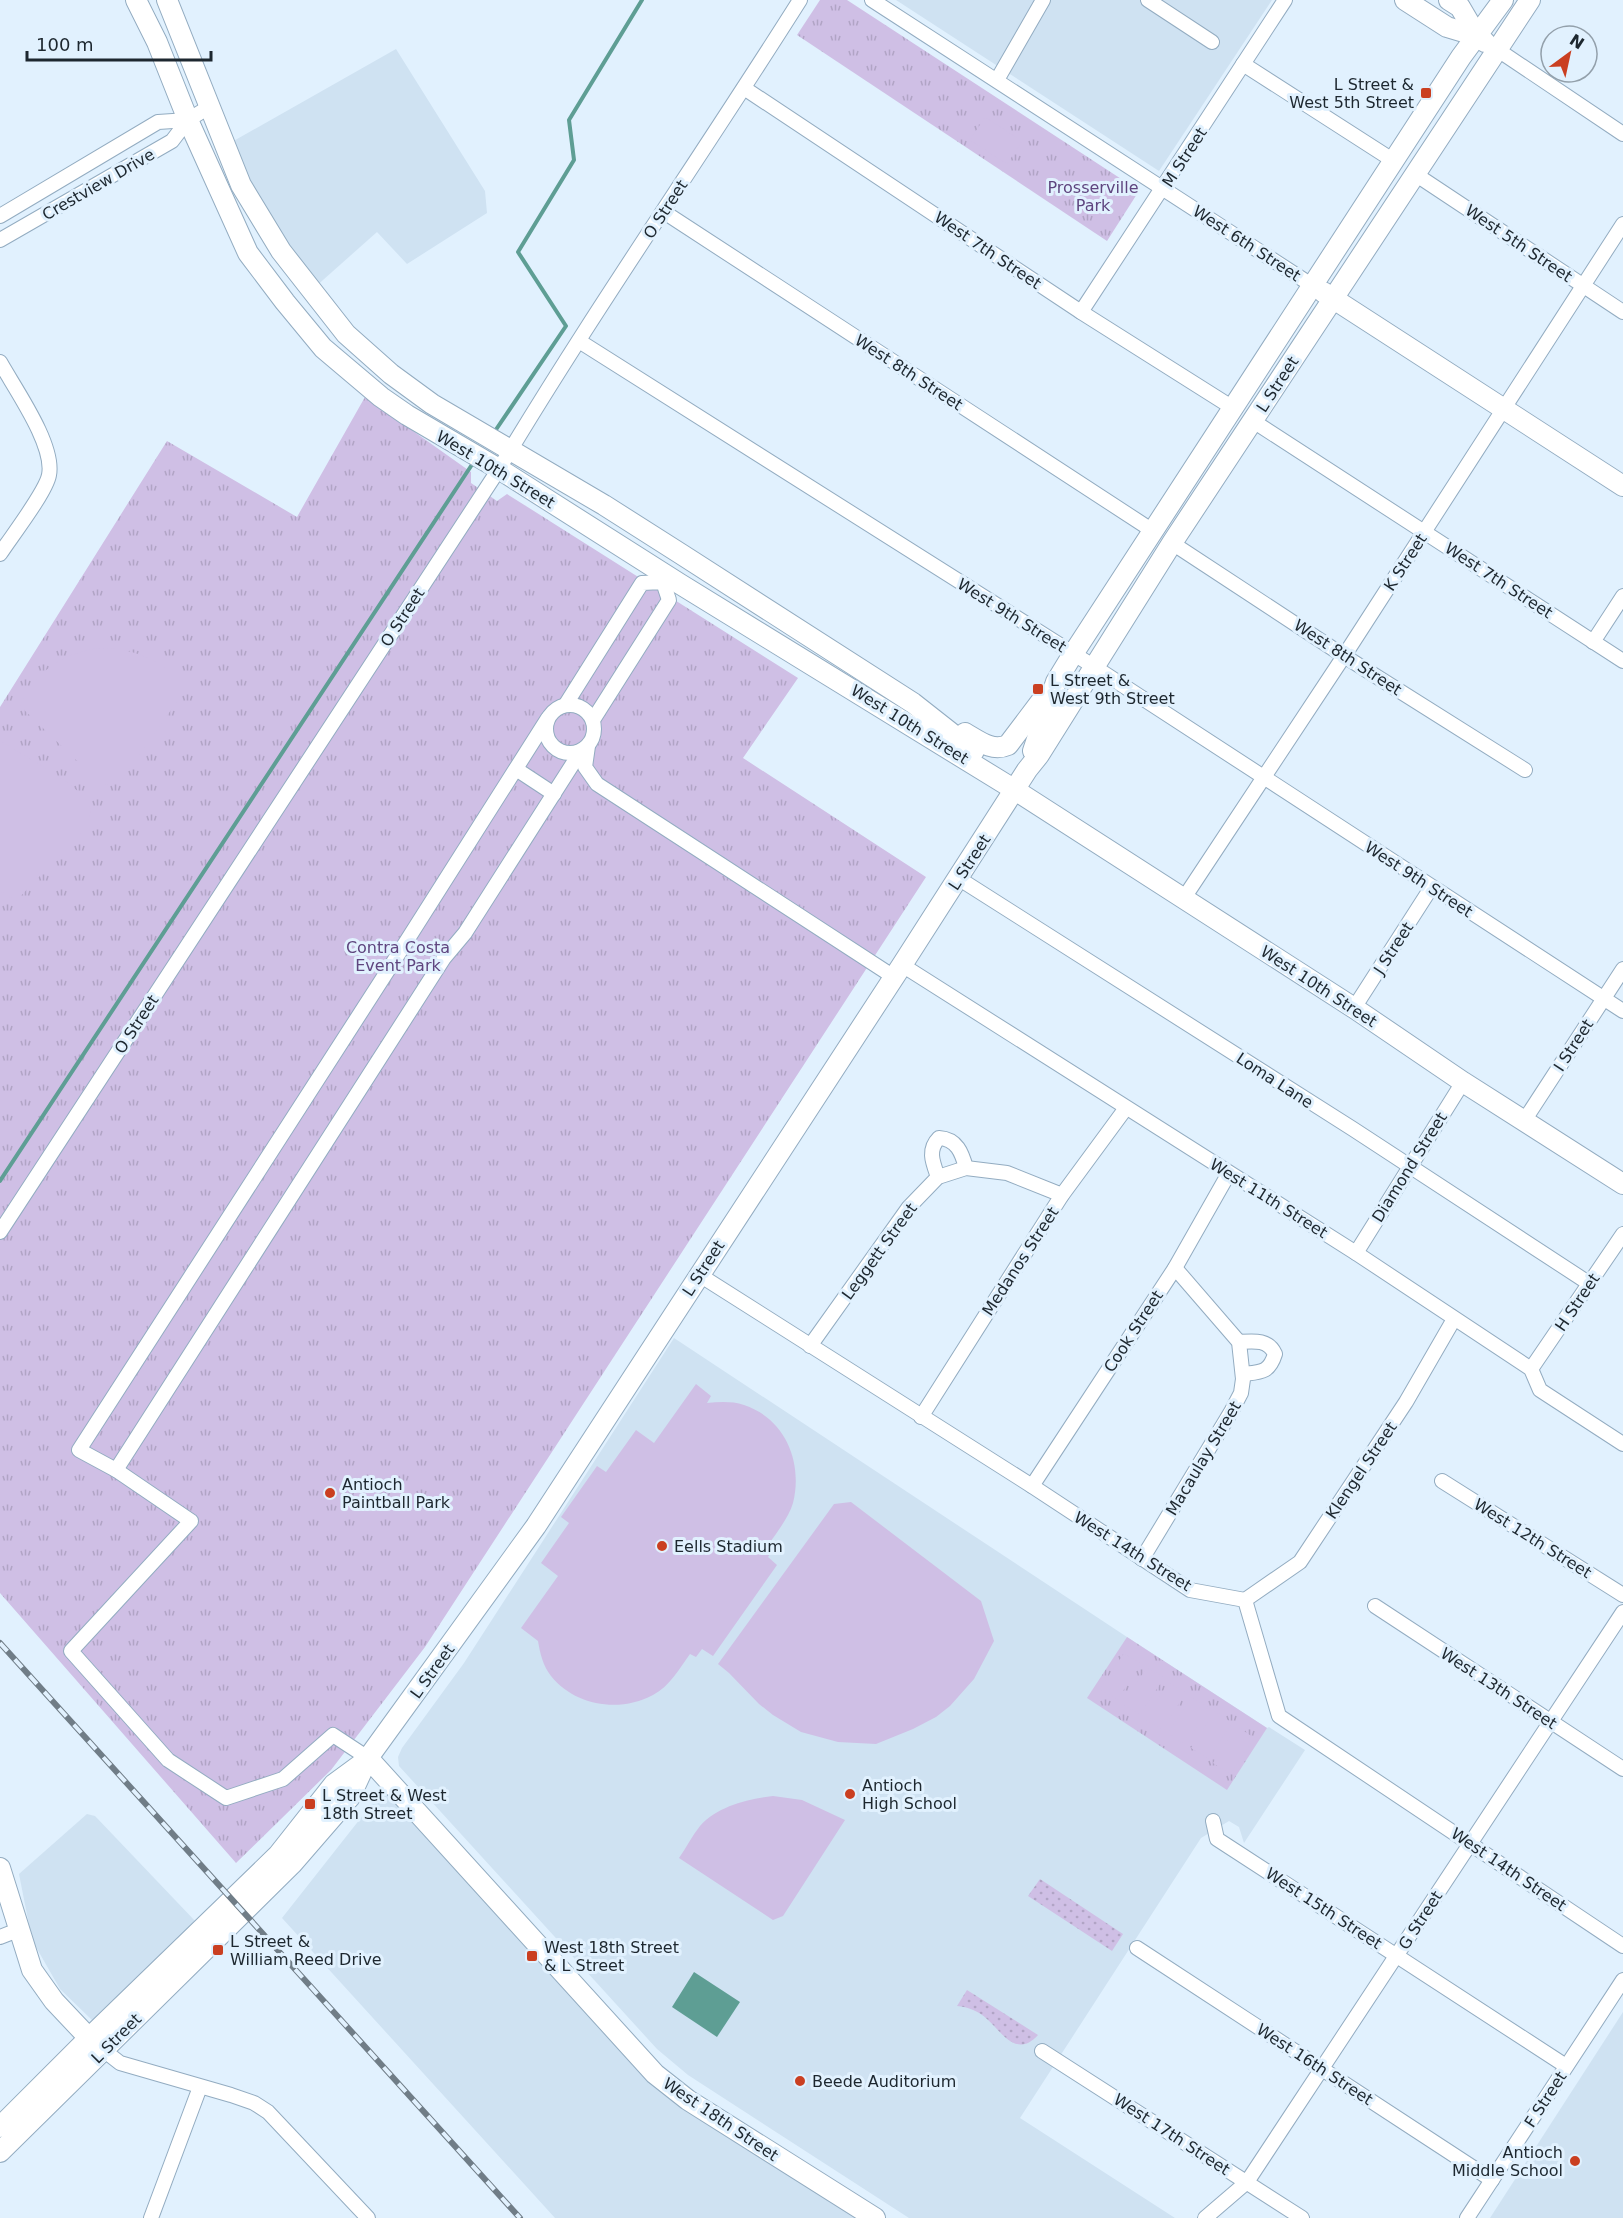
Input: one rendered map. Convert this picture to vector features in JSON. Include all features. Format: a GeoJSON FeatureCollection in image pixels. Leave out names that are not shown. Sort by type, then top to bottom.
{"type":"FeatureCollection","features":[{"type":"Feature","properties":{"kind":"main road","name":"West 10th Street"},"geometry":{"type":"LineString","coordinates":[[136,0],[157,42],[188,120],[248,253],[323,348],[398,409],[499,469],[665,579],[1015,790],[1623,1184]]}},
{"type":"Feature","properties":{"kind":"main road","name":"West 10th Street"},"geometry":{"type":"LineString","coordinates":[[167,0],[241,185],[281,251],[346,334],[391,374],[432,404],[511,449],[681,554],[913,703],[1000,772],[1015,790]]}},
{"type":"Feature","properties":{"kind":"main road"},"geometry":{"type":"LineString","coordinates":[[1405,0],[1447,27],[1477,36],[1498,50]]}},
{"type":"Feature","properties":{"kind":"main road"},"geometry":{"type":"LineString","coordinates":[[1449,0],[1460,7],[1477,36]]}},
{"type":"Feature","properties":{"kind":"main road","name":"L Street"},"geometry":{"type":"LineString","coordinates":[[1027,770],[1056,682],[1073,654],[1394,161],[1503,0]]}},
{"type":"Feature","properties":{"kind":"main road","name":"L Street"},"geometry":{"type":"LineString","coordinates":[[0,2152],[96,2044],[278,1855],[334,1784],[368,1758],[536,1526],[1027,770],[1039,755],[1172,543],[1530,0]]}},
{"type":"Feature","properties":{"kind":"main road","name":"West 6th Street"},"geometry":{"type":"LineString","coordinates":[[1313,286],[1623,486]]}},
{"type":"Feature","properties":{"kind":"main road"},"geometry":{"type":"LineString","coordinates":[[913,703],[986,745],[1000,748],[1008,745],[1056,682]]}},
{"type":"Feature","properties":{"kind":"main road","name":"West 18th Street"},"geometry":{"type":"LineString","coordinates":[[368,1758],[655,2074],[688,2100],[875,2218]]}},
{"type":"Feature","properties":{"kind":"main road"},"geometry":{"type":"LineString","coordinates":[[0,1868],[9,1933],[36,1978],[54,2001],[96,2044]]}},
{"type":"Feature","properties":{"kind":"main road","name":"L Street"},"geometry":{"type":"LineString","coordinates":[[0,2127],[96,2044]]}},
{"type":"Feature","properties":{"kind":"street","name":"O Street"},"geometry":{"type":"LineString","coordinates":[[0,1232],[499,469],[579,341],[800,0]]}},
{"type":"Feature","properties":{"kind":"street","name":"West 6th Street"},"geometry":{"type":"LineString","coordinates":[[872,0],[1313,286]]}},
{"type":"Feature","properties":{"kind":"street"},"geometry":{"type":"LineString","coordinates":[[997,80],[1043,0]]}},
{"type":"Feature","properties":{"kind":"street"},"geometry":{"type":"LineString","coordinates":[[1148,0],[1212,42]]}},
{"type":"Feature","properties":{"kind":"street","name":"M Street"},"geometry":{"type":"LineString","coordinates":[[1081,312],[1285,0]]}},
{"type":"Feature","properties":{"kind":"street"},"geometry":{"type":"LineString","coordinates":[[1498,50],[1623,134]]}},
{"type":"Feature","properties":{"kind":"street"},"geometry":{"type":"LineString","coordinates":[[1243,64],[1394,161]]}},
{"type":"Feature","properties":{"kind":"street","name":"West 7th Street"},"geometry":{"type":"LineString","coordinates":[[744,88],[1081,312],[1233,408]]}},
{"type":"Feature","properties":{"kind":"street","name":"Crestview Drive"},"geometry":{"type":"LineString","coordinates":[[0,240],[172,141],[188,120],[209,107]]}},
{"type":"Feature","properties":{"kind":"street","name":"Crestview Drive"},"geometry":{"type":"LineString","coordinates":[[0,216],[158,122],[188,120]]}},
{"type":"Feature","properties":{"kind":"street","name":"West 5th Street"},"geometry":{"type":"LineString","coordinates":[[1415,174],[1623,312]]}},
{"type":"Feature","properties":{"kind":"street","name":"West 8th Street"},"geometry":{"type":"LineString","coordinates":[[664,212],[1154,531]]}},
{"type":"Feature","properties":{"kind":"street","name":"K Street"},"geometry":{"type":"LineString","coordinates":[[1184,898],[1344,656],[1623,224]]}},
{"type":"Feature","properties":{"kind":"street","name":"West 9th Street"},"geometry":{"type":"LineString","coordinates":[[579,341],[1093,666],[1623,1011]]}},
{"type":"Feature","properties":{"kind":"street"},"geometry":{"type":"LineString","coordinates":[[0,362],[39,430],[50,459],[49,477],[0,554]]}},
{"type":"Feature","properties":{"kind":"street","name":"West 7th Street"},"geometry":{"type":"LineString","coordinates":[[1253,421],[1623,661]]}},
{"type":"Feature","properties":{"kind":"street","name":"West 8th Street"},"geometry":{"type":"LineString","coordinates":[[1172,543],[1344,656],[1525,770]]}},
{"type":"Feature","properties":{"kind":"street"},"geometry":{"type":"LineString","coordinates":[[593,720],[669,600],[665,579],[681,554]]}},
{"type":"Feature","properties":{"kind":"street"},"geometry":{"type":"LineString","coordinates":[[566,705],[642,583],[665,579]]}},
{"type":"Feature","properties":{"kind":"street"},"geometry":{"type":"LineString","coordinates":[[1593,642],[1623,596]]}},
{"type":"Feature","properties":{"kind":"street"},"geometry":{"type":"LineString","coordinates":[[116,1470],[444,958],[465,933],[595,731],[593,720],[581,706],[566,705],[553,711],[548,718],[79,1450],[116,1470],[191,1521],[71,1651],[168,1760],[226,1798],[283,1779],[333,1735],[368,1758]]}},
{"type":"Feature","properties":{"kind":"street"},"geometry":{"type":"LineString","coordinates":[[548,718],[546,727],[550,743],[564,753],[584,749]]}},
{"type":"Feature","properties":{"kind":"street","name":"West 11th Street"},"geometry":{"type":"LineString","coordinates":[[584,749],[585,767],[597,784],[898,971],[1126,1108],[1356,1253],[1531,1369],[1540,1390],[1623,1444]]}},
{"type":"Feature","properties":{"kind":"street"},"geometry":{"type":"LineString","coordinates":[[516,770],[554,794]]}},
{"type":"Feature","properties":{"kind":"street","name":"Loma Lane"},"geometry":{"type":"LineString","coordinates":[[958,878],[1590,1284]]}},
{"type":"Feature","properties":{"kind":"street","name":"J Street"},"geometry":{"type":"LineString","coordinates":[[1354,1008],[1431,888]]}},
{"type":"Feature","properties":{"kind":"street","name":"I Street"},"geometry":{"type":"LineString","coordinates":[[1524,1120],[1623,969]]}},
{"type":"Feature","properties":{"kind":"street","name":"Diamond Street"},"geometry":{"type":"LineString","coordinates":[[1356,1253],[1463,1082]]}},
{"type":"Feature","properties":{"kind":"street","name":"Medanos Street"},"geometry":{"type":"LineString","coordinates":[[921,1417],[1062,1195],[1126,1108]]}},
{"type":"Feature","properties":{"kind":"street"},"geometry":{"type":"LineString","coordinates":[[938,1177],[931,1159],[933,1144],[939,1138],[948,1139],[957,1145],[966,1168]]}},
{"type":"Feature","properties":{"kind":"street","name":"Leggett Street"},"geometry":{"type":"LineString","coordinates":[[810,1346],[909,1207],[938,1177],[966,1168],[1007,1173],[1062,1195]]}},
{"type":"Feature","properties":{"kind":"street","name":"Cook Street"},"geometry":{"type":"LineString","coordinates":[[1032,1486],[1175,1268],[1229,1173]]}},
{"type":"Feature","properties":{"kind":"street","name":"H Street"},"geometry":{"type":"LineString","coordinates":[[1531,1369],[1623,1234]]}},
{"type":"Feature","properties":{"kind":"street"},"geometry":{"type":"LineString","coordinates":[[1175,1268],[1239,1342],[1261,1341],[1271,1346],[1275,1354],[1272,1364],[1262,1372],[1242,1374]]}},
{"type":"Feature","properties":{"kind":"street","name":"West 14th Street"},"geometry":{"type":"LineString","coordinates":[[699,1274],[1032,1486],[1190,1590],[1245,1600],[1280,1716],[1623,1946]]}},
{"type":"Feature","properties":{"kind":"street","name":"Klengel Street"},"geometry":{"type":"LineString","coordinates":[[1245,1600],[1300,1562],[1406,1402],[1454,1319]]}},
{"type":"Feature","properties":{"kind":"street","name":"Macaulay Street"},"geometry":{"type":"LineString","coordinates":[[1142,1559],[1232,1412],[1241,1393],[1239,1342]]}},
{"type":"Feature","properties":{"kind":"street","name":"West 12th Street"},"geometry":{"type":"LineString","coordinates":[[1442,1480],[1623,1595]]}},
{"type":"Feature","properties":{"kind":"street","name":"West 13th Street"},"geometry":{"type":"LineString","coordinates":[[1375,1606],[1623,1769]]}},
{"type":"Feature","properties":{"kind":"street","name":"G Street"},"geometry":{"type":"LineString","coordinates":[[1205,2218],[1247,2182],[1623,1612]]}},
{"type":"Feature","properties":{"kind":"street","name":"West 15th Street"},"geometry":{"type":"LineString","coordinates":[[1213,1821],[1217,1839],[1566,2066]]}},
{"type":"Feature","properties":{"kind":"street","name":"West 16th Street"},"geometry":{"type":"LineString","coordinates":[[1137,1948],[1492,2180]]}},
{"type":"Feature","properties":{"kind":"street","name":"F Street"},"geometry":{"type":"LineString","coordinates":[[1467,2218],[1623,1980]]}},
{"type":"Feature","properties":{"kind":"street"},"geometry":{"type":"LineString","coordinates":[[96,2044],[120,2063],[231,2094],[254,2103],[268,2112],[366,2217]]}},
{"type":"Feature","properties":{"kind":"street","name":"West 17th Street"},"geometry":{"type":"LineString","coordinates":[[1042,2051],[1302,2218]]}},
{"type":"Feature","properties":{"kind":"street"},"geometry":{"type":"LineString","coordinates":[[151,2218],[200,2087]]}},
{"type":"Feature","properties":{"kind":"shaded area"},"geometry":{"type":"Polygon","coordinates":[[[896,0],[1272,0],[1159,171],[896,0]]]}},
{"type":"Feature","properties":{"kind":"shaded area"},"geometry":{"type":"Polygon","coordinates":[[[396,49],[485,191],[487,213],[407,264],[377,232],[314,288],[266,218],[230,143],[396,49]]]}},
{"type":"Feature","properties":{"kind":"shaded area","name":"Antioch High School"},"geometry":{"type":"Polygon","coordinates":[[[674,1338],[1127,1637],[1305,1750],[1244,1843],[1239,1827],[1229,1821],[1201,1838],[1020,2118],[1175,2218],[909,2218],[688,2075],[657,2049],[399,1766],[398,1757],[402,1748],[464,1663],[674,1338]]]}},
{"type":"Feature","properties":{"kind":"shaded area"},"geometry":{"type":"Polygon","coordinates":[[[386,1786],[640,2068],[863,2218],[555,2218],[282,1918],[386,1786]]]}},
{"type":"Feature","properties":{"kind":"shaded area"},"geometry":{"type":"Polygon","coordinates":[[[87,1814],[95,1816],[196,1922],[93,2021],[60,1989],[32,1940],[19,1874],[87,1814]]]}},
{"type":"Feature","properties":{"kind":"shaded area"},"geometry":{"type":"Polygon","coordinates":[[[694,1972],[740,2002],[717,2037],[672,2007],[694,1972]]]}},
{"type":"Feature","properties":{"kind":"shaded area","name":"Antioch Middle School"},"geometry":{"type":"Polygon","coordinates":[[[1623,2012],[1623,2218],[1490,2218],[1581,2077],[1623,2012]]]}},
{"type":"Feature","properties":{"kind":"green space","name":"Prosserville Park"},"geometry":{"type":"Polygon","coordinates":[[[820,0],[847,0],[1132,186],[1137,194],[1107,241],[797,35],[820,0]]]}},
{"type":"Feature","properties":{"kind":"green space"},"geometry":{"type":"Polygon","coordinates":[[[985,117],[1022,141],[1007,164],[970,140],[985,117]]]}},
{"type":"Feature","properties":{"kind":"green space","name":"Contra Costa Event Park"},"geometry":{"type":"Polygon","coordinates":[[[365,397],[471,472],[471,483],[497,501],[507,494],[798,678],[743,758],[926,877],[425,1647],[331,1770],[236,1863],[0,1593],[0,707],[167,441],[297,517],[365,397]]]}},
{"type":"Feature","properties":{"kind":"green space"},"geometry":{"type":"Polygon","coordinates":[[[100,648],[126,651],[148,658],[167,670],[186,689],[122,779],[112,785],[101,784],[20,706],[34,683],[52,666],[74,654],[100,648]]]}},
{"type":"Feature","properties":{"kind":"green space"},"geometry":{"type":"Polygon","coordinates":[[[0,741],[64,780],[85,799],[90,807],[88,820],[81,833],[16,901],[0,891],[0,741]]]}},
{"type":"Feature","properties":{"kind":"green space","name":"Eells Stadium"},"geometry":{"type":"Polygon","coordinates":[[[696,1384],[711,1396],[707,1403],[735,1403],[759,1412],[781,1432],[788,1444],[793,1458],[795,1488],[789,1514],[769,1544],[774,1548],[768,1557],[777,1565],[713,1656],[702,1649],[696,1657],[690,1654],[664,1687],[640,1701],[613,1705],[585,1700],[572,1694],[551,1676],[544,1664],[538,1641],[521,1628],[558,1576],[541,1563],[569,1523],[561,1517],[597,1466],[606,1472],[636,1430],[654,1443],[696,1384]]]}},
{"type":"Feature","properties":{"kind":"green space"},"geometry":{"type":"Polygon","coordinates":[[[851,1502],[981,1601],[994,1641],[974,1679],[950,1706],[936,1717],[913,1729],[876,1744],[838,1742],[801,1732],[759,1704],[718,1664],[834,1504],[851,1502]]]}},
{"type":"Feature","properties":{"kind":"green space"},"geometry":{"type":"Polygon","coordinates":[[[1127,1637],[1267,1728],[1227,1790],[1087,1698],[1127,1637]]]}},
{"type":"Feature","properties":{"kind":"green space"},"geometry":{"type":"Polygon","coordinates":[[[1124,1653],[1141,1664],[1117,1700],[1100,1689],[1124,1653]]]}},
{"type":"Feature","properties":{"kind":"green space"},"geometry":{"type":"Polygon","coordinates":[[[1147,1667],[1164,1678],[1140,1715],[1123,1704],[1147,1667]]]}},
{"type":"Feature","properties":{"kind":"green space"},"geometry":{"type":"Polygon","coordinates":[[[1169,1682],[1186,1693],[1162,1730],[1145,1719],[1169,1682]]]}},
{"type":"Feature","properties":{"kind":"green space"},"geometry":{"type":"Polygon","coordinates":[[[1192,1697],[1209,1708],[1185,1745],[1168,1733],[1192,1697]]]}},
{"type":"Feature","properties":{"kind":"green space"},"geometry":{"type":"Polygon","coordinates":[[[1215,1711],[1232,1723],[1208,1759],[1191,1748],[1215,1711]]]}},
{"type":"Feature","properties":{"kind":"green space"},"geometry":{"type":"Polygon","coordinates":[[[1237,1726],[1254,1738],[1230,1774],[1213,1763],[1237,1726]]]}},
{"type":"Feature","properties":{"kind":"green space"},"geometry":{"type":"Polygon","coordinates":[[[773,1796],[802,1800],[845,1820],[783,1916],[773,1920],[679,1858],[700,1826],[715,1813],[754,1799],[773,1796]]]}},
{"type":"Feature","properties":{"kind":"green space"},"geometry":{"type":"Polygon","coordinates":[[[1040,1879],[1123,1934],[1112,1951],[1028,1896],[1040,1879]]]}},
{"type":"Feature","properties":{"kind":"green space"},"geometry":{"type":"Polygon","coordinates":[[[967,1990],[1038,2035],[1030,2042],[1023,2044],[1010,2041],[980,2014],[969,2008],[957,2006],[967,1990]]]}},
{"type":"Feature","properties":{"kind":"waterway"},"geometry":{"type":"LineString","coordinates":[[493,434],[566,326],[518,252],[574,160],[569,120],[642,0]]}},
{"type":"Feature","properties":{"kind":"waterway"},"geometry":{"type":"LineString","coordinates":[[0,1181],[475,460]]}},
{"type":"Feature","properties":{"kind":"railway"},"geometry":{"type":"LineString","coordinates":[[0,1643],[520,2218]]}},
{"type":"Feature","properties":{"kind":"place","name":"L Street & West 5th Street"},"geometry":{"type":"Point","coordinates":[1426,93]}},
{"type":"Feature","properties":{"kind":"place","name":"L Street & West 9th Street"},"geometry":{"type":"Point","coordinates":[1038,689]}},
{"type":"Feature","properties":{"kind":"place","name":"Antioch Paintball Park"},"geometry":{"type":"Point","coordinates":[330,1493]}},
{"type":"Feature","properties":{"kind":"place","name":"Eells Stadium"},"geometry":{"type":"Point","coordinates":[662,1546]}},
{"type":"Feature","properties":{"kind":"place","name":"Antioch High School"},"geometry":{"type":"Point","coordinates":[850,1794]}},
{"type":"Feature","properties":{"kind":"place","name":"L Street & West 18th Street"},"geometry":{"type":"Point","coordinates":[310,1804]}},
{"type":"Feature","properties":{"kind":"place","name":"L Street & William Reed Drive"},"geometry":{"type":"Point","coordinates":[218,1950]}},
{"type":"Feature","properties":{"kind":"place","name":"West 18th Street & L Street"},"geometry":{"type":"Point","coordinates":[532,1956]}},
{"type":"Feature","properties":{"kind":"place","name":"Beede Auditorium"},"geometry":{"type":"Point","coordinates":[800,2081]}},
{"type":"Feature","properties":{"kind":"place","name":"Antioch Middle School"},"geometry":{"type":"Point","coordinates":[1575,2161]}}]}
